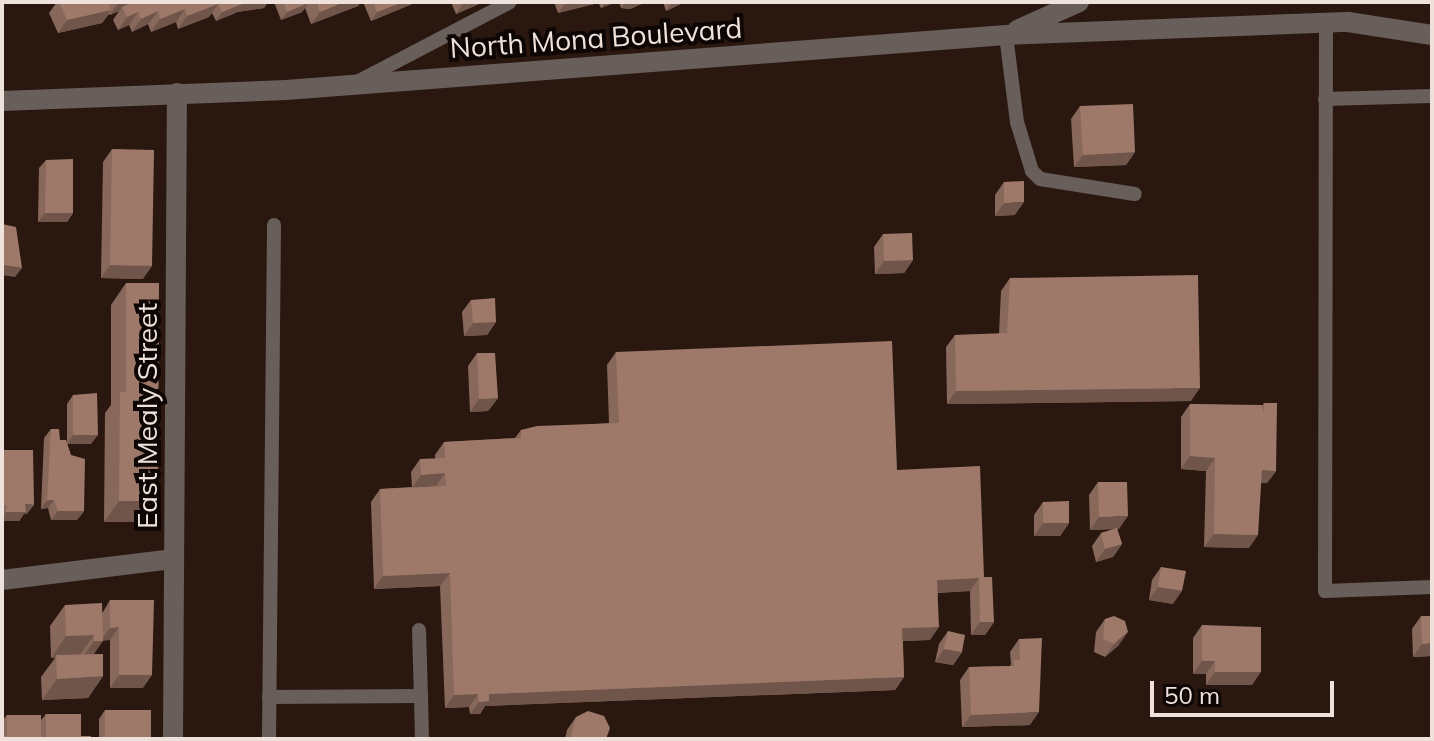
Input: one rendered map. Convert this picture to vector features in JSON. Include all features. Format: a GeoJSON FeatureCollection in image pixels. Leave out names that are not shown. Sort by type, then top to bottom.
{"type":"FeatureCollection","features":[{"type":"Feature","properties":{"kind":"street"},"geometry":{"type":"LineString","coordinates":[[1006,35],[1079,2]]}},
{"type":"Feature","properties":{"kind":"street","name":"North Mona Boulevard"},"geometry":{"type":"LineString","coordinates":[[2,101],[352,85],[1006,35],[1326,23],[1432,35]]}},
{"type":"Feature","properties":{"kind":"street","name":"East Mealy Street"},"geometry":{"type":"LineString","coordinates":[[173,739],[177,93]]}},
{"type":"Feature","properties":{"kind":"street"},"geometry":{"type":"LineString","coordinates":[[2,580],[174,559]]}},
{"type":"Feature","properties":{"kind":"lane"},"geometry":{"type":"LineString","coordinates":[[352,85],[510,2]]}},
{"type":"Feature","properties":{"kind":"lane"},"geometry":{"type":"LineString","coordinates":[[1326,23],[1325,591],[1432,587]]}},
{"type":"Feature","properties":{"kind":"lane"},"geometry":{"type":"LineString","coordinates":[[1006,35],[1017,122],[1032,171],[1040,179],[1135,194]]}},
{"type":"Feature","properties":{"kind":"lane"},"geometry":{"type":"LineString","coordinates":[[1325,99],[1432,96]]}},
{"type":"Feature","properties":{"kind":"lane"},"geometry":{"type":"LineString","coordinates":[[269,739],[274,225]]}},
{"type":"Feature","properties":{"kind":"lane"},"geometry":{"type":"LineString","coordinates":[[419,630],[422,739]]}},
{"type":"Feature","properties":{"kind":"lane"},"geometry":{"type":"LineString","coordinates":[[269,697],[421,696]]}},
{"type":"Feature","properties":{"kind":"building"},"geometry":{"type":"Polygon","coordinates":[[[59,2],[108,2],[111,10],[67,20],[59,2]]]}},
{"type":"Feature","properties":{"kind":"building"},"geometry":{"type":"Polygon","coordinates":[[[133,2],[218,4],[187,16],[185,9],[160,19],[158,11],[141,19],[138,12],[127,17],[122,7],[133,2]]]}},
{"type":"Feature","properties":{"kind":"building"},"geometry":{"type":"Polygon","coordinates":[[[217,2],[241,2],[242,4],[222,12],[217,2]]]}},
{"type":"Feature","properties":{"kind":"building"},"geometry":{"type":"Polygon","coordinates":[[[283,2],[308,2],[308,3],[287,12],[283,2]]]}},
{"type":"Feature","properties":{"kind":"building"},"geometry":{"type":"Polygon","coordinates":[[[317,2],[344,2],[320,12],[317,2]]]}},
{"type":"Feature","properties":{"kind":"building"},"geometry":{"type":"Polygon","coordinates":[[[373,2],[403,2],[377,12],[373,2]]]}},
{"type":"Feature","properties":{"kind":"building"},"geometry":{"type":"Polygon","coordinates":[[[1133,104],[1135,152],[1083,155],[1080,106],[1133,104]]]}},
{"type":"Feature","properties":{"kind":"building"},"geometry":{"type":"Polygon","coordinates":[[[112,149],[154,150],[152,266],[110,265],[112,149]]]}},
{"type":"Feature","properties":{"kind":"building"},"geometry":{"type":"Polygon","coordinates":[[[73,159],[73,213],[45,213],[46,160],[73,159]]]}},
{"type":"Feature","properties":{"kind":"building"},"geometry":{"type":"Polygon","coordinates":[[[1024,181],[1024,202],[1004,203],[1004,182],[1024,181]]]}},
{"type":"Feature","properties":{"kind":"building"},"geometry":{"type":"Polygon","coordinates":[[[2,224],[16,227],[22,268],[2,265],[2,224]]]}},
{"type":"Feature","properties":{"kind":"building"},"geometry":{"type":"Polygon","coordinates":[[[912,233],[913,260],[884,261],[883,234],[912,233]]]}},
{"type":"Feature","properties":{"kind":"building"},"geometry":{"type":"Polygon","coordinates":[[[1198,275],[1200,388],[956,391],[955,335],[1007,333],[1010,278],[1198,275]]]}},
{"type":"Feature","properties":{"kind":"building"},"geometry":{"type":"Polygon","coordinates":[[[126,283],[159,283],[158,501],[119,501],[120,392],[126,392],[126,283]]]}},
{"type":"Feature","properties":{"kind":"building"},"geometry":{"type":"Polygon","coordinates":[[[495,298],[496,322],[473,323],[471,300],[495,298]]]}},
{"type":"Feature","properties":{"kind":"building"},"geometry":{"type":"Polygon","coordinates":[[[892,341],[897,470],[980,466],[984,577],[992,577],[994,622],[980,622],[979,578],[937,580],[939,627],[902,628],[904,677],[489,694],[489,701],[479,702],[478,694],[454,695],[450,573],[383,576],[380,489],[446,486],[445,473],[421,475],[420,459],[445,458],[444,442],[521,438],[521,430],[537,426],[619,423],[616,352],[892,341]]]}},
{"type":"Feature","properties":{"kind":"building"},"geometry":{"type":"Polygon","coordinates":[[[477,353],[495,353],[498,398],[479,399],[477,353]]]}},
{"type":"Feature","properties":{"kind":"building"},"geometry":{"type":"Polygon","coordinates":[[[97,393],[98,435],[73,435],[73,395],[97,393]]]}},
{"type":"Feature","properties":{"kind":"building"},"geometry":{"type":"Polygon","coordinates":[[[1264,403],[1277,403],[1276,471],[1262,470],[1258,535],[1214,534],[1215,458],[1190,456],[1190,404],[1262,405],[1264,413],[1264,403]]]}},
{"type":"Feature","properties":{"kind":"building"},"geometry":{"type":"Polygon","coordinates":[[[51,429],[59,429],[60,440],[66,440],[71,455],[85,459],[84,511],[58,511],[54,500],[47,500],[51,429]]]}},
{"type":"Feature","properties":{"kind":"building"},"geometry":{"type":"Polygon","coordinates":[[[2,450],[33,450],[34,505],[25,504],[26,512],[6,512],[7,505],[2,505],[2,450]]]}},
{"type":"Feature","properties":{"kind":"building"},"geometry":{"type":"Polygon","coordinates":[[[1098,482],[1127,482],[1128,516],[1099,517],[1098,482]]]}},
{"type":"Feature","properties":{"kind":"building"},"geometry":{"type":"Polygon","coordinates":[[[1069,501],[1069,523],[1043,523],[1043,502],[1069,501]]]}},
{"type":"Feature","properties":{"kind":"building"},"geometry":{"type":"Polygon","coordinates":[[[1117,528],[1122,544],[1105,549],[1101,533],[1117,528]]]}},
{"type":"Feature","properties":{"kind":"building"},"geometry":{"type":"Polygon","coordinates":[[[1161,567],[1186,571],[1182,591],[1158,587],[1161,567]]]}},
{"type":"Feature","properties":{"kind":"building"},"geometry":{"type":"Polygon","coordinates":[[[110,600],[154,600],[152,675],[119,675],[119,627],[110,628],[110,600]]]}},
{"type":"Feature","properties":{"kind":"building"},"geometry":{"type":"Polygon","coordinates":[[[102,603],[103,641],[94,641],[94,635],[66,636],[65,605],[102,603]]]}},
{"type":"Feature","properties":{"kind":"building"},"geometry":{"type":"Polygon","coordinates":[[[1114,616],[1125,621],[1128,632],[1114,644],[1103,639],[1105,619],[1114,616]]]}},
{"type":"Feature","properties":{"kind":"building"},"geometry":{"type":"Polygon","coordinates":[[[1421,616],[1432,616],[1432,643],[1422,644],[1421,616]]]}},
{"type":"Feature","properties":{"kind":"building"},"geometry":{"type":"Polygon","coordinates":[[[1202,625],[1261,627],[1261,672],[1215,672],[1215,661],[1202,661],[1202,625]]]}},
{"type":"Feature","properties":{"kind":"building"},"geometry":{"type":"Polygon","coordinates":[[[948,631],[965,635],[962,652],[944,649],[948,631]]]}},
{"type":"Feature","properties":{"kind":"building"},"geometry":{"type":"Polygon","coordinates":[[[1042,638],[1039,712],[971,715],[969,667],[1014,666],[1014,660],[1020,660],[1019,639],[1042,638]]]}},
{"type":"Feature","properties":{"kind":"building"},"geometry":{"type":"Polygon","coordinates":[[[103,654],[103,676],[57,679],[56,655],[103,654]]]}},
{"type":"Feature","properties":{"kind":"building"},"geometry":{"type":"Polygon","coordinates":[[[105,710],[151,710],[151,739],[105,739],[105,710]]]}},
{"type":"Feature","properties":{"kind":"building"},"geometry":{"type":"Polygon","coordinates":[[[588,711],[604,716],[610,728],[606,739],[574,739],[571,736],[576,717],[588,711]]]}},
{"type":"Feature","properties":{"kind":"building"},"geometry":{"type":"Polygon","coordinates":[[[46,714],[81,714],[81,736],[91,736],[91,739],[46,739],[46,714]]]}},
{"type":"Feature","properties":{"kind":"building"},"geometry":{"type":"Polygon","coordinates":[[[7,715],[41,715],[41,739],[2,739],[2,736],[7,736],[7,715]]]}}]}
